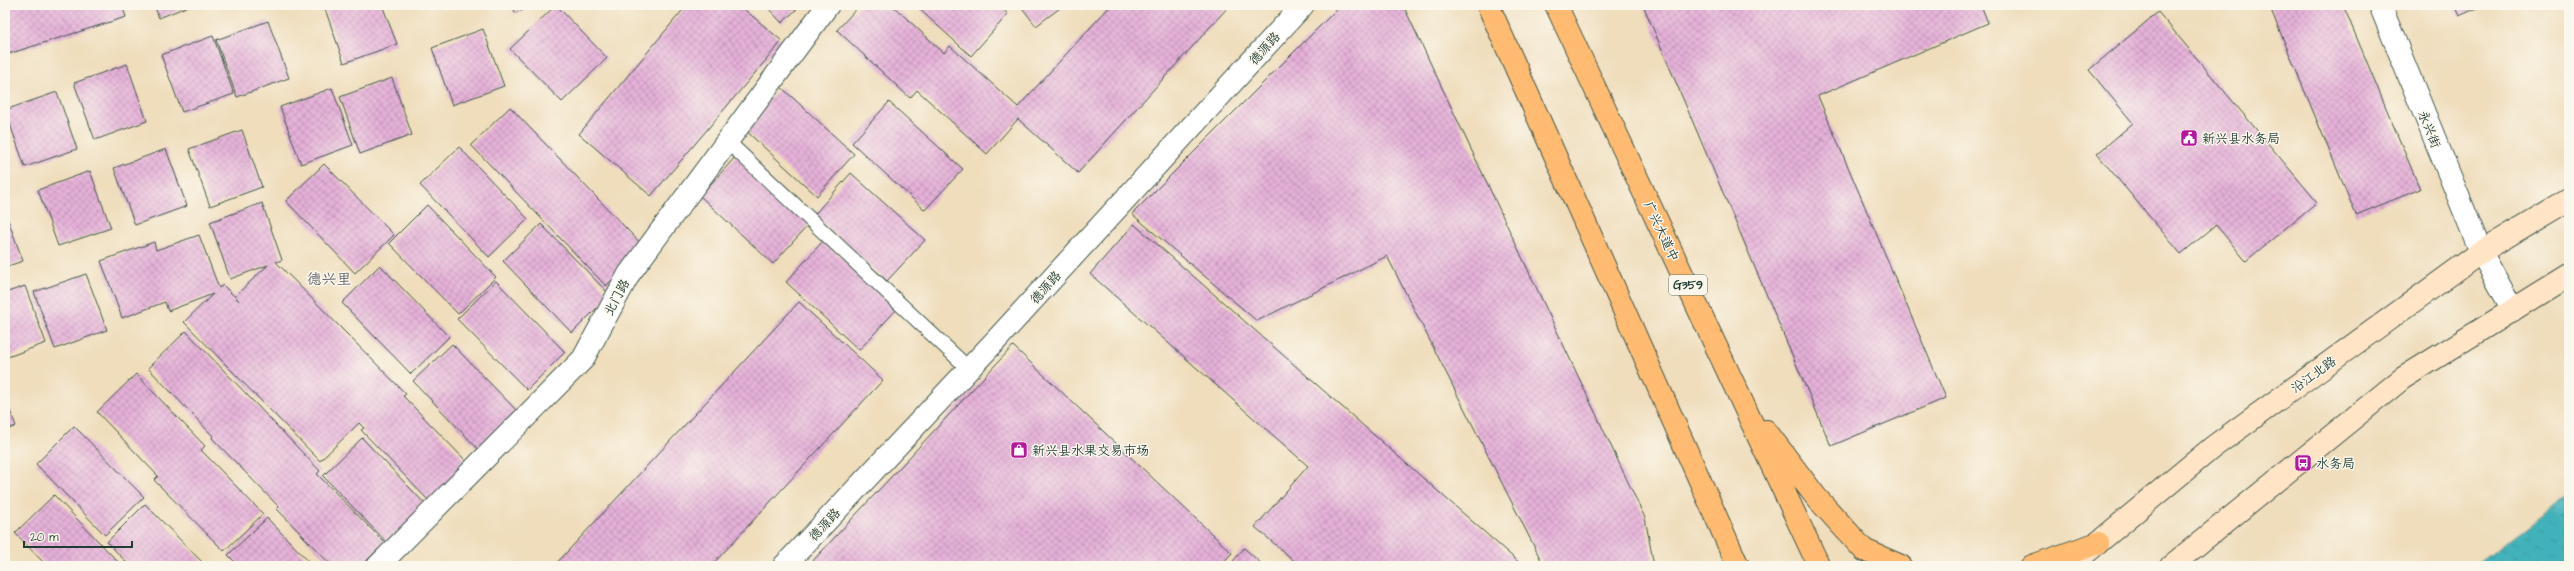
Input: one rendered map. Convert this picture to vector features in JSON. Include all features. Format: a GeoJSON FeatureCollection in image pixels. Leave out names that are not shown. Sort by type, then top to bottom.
{"type":"FeatureCollection","features":[{"type":"Feature","properties":{"kind":"highway"},"geometry":{"type":"LineString","coordinates":[[1488,5],[1738,566]]}},
{"type":"Feature","properties":{"kind":"highway","name":"广兴大道中"},"geometry":{"type":"LineString","coordinates":[[1556,5],[1819,566]]}},
{"type":"Feature","properties":{"kind":"highway"},"geometry":{"type":"LineString","coordinates":[[1740,398],[1816,497],[1864,550],[1901,566]]}},
{"type":"Feature","properties":{"kind":"highway"},"geometry":{"type":"LineString","coordinates":[[2032,566],[2098,542]]}},
{"type":"Feature","properties":{"kind":"main road","name":"沿江北路"},"geometry":{"type":"LineString","coordinates":[[2070,566],[2213,446],[2481,252],[2569,199]]}},
{"type":"Feature","properties":{"kind":"main road"},"geometry":{"type":"LineString","coordinates":[[2171,566],[2403,378],[2569,275]]}},
{"type":"Feature","properties":{"kind":"street","name":"北门路"},"geometry":{"type":"LineString","coordinates":[[378,566],[583,359],[629,274],[828,5]]}},
{"type":"Feature","properties":{"kind":"street","name":"德源路"},"geometry":{"type":"LineString","coordinates":[[784,566],[969,369],[1303,5]]}},
{"type":"Feature","properties":{"kind":"street","name":"永兴街"},"geometry":{"type":"LineString","coordinates":[[2380,5],[2481,252],[2513,310]]}},
{"type":"Feature","properties":{"kind":"lane"},"geometry":{"type":"LineString","coordinates":[[727,142],[969,369]]}},
{"type":"Feature","properties":{"kind":"water"},"geometry":{"type":"Polygon","coordinates":[[[2569,496],[2569,566],[2475,566],[2569,496]]]}},
{"type":"Feature","properties":{"kind":"building"},"geometry":{"type":"Polygon","coordinates":[[[5,5],[122,5],[126,17],[5,55],[5,5]]]}},
{"type":"Feature","properties":{"kind":"building"},"geometry":{"type":"Polygon","coordinates":[[[154,5],[191,5],[159,18],[154,5]]]}},
{"type":"Feature","properties":{"kind":"building"},"geometry":{"type":"Polygon","coordinates":[[[382,5],[397,44],[344,63],[324,6],[382,5]]]}},
{"type":"Feature","properties":{"kind":"building"},"geometry":{"type":"Polygon","coordinates":[[[513,5],[537,5],[515,13],[513,5]]]}},
{"type":"Feature","properties":{"kind":"building"},"geometry":{"type":"Polygon","coordinates":[[[556,5],[607,58],[562,102],[510,49],[556,5]]]}},
{"type":"Feature","properties":{"kind":"building"},"geometry":{"type":"Polygon","coordinates":[[[687,5],[739,5],[782,41],[651,196],[579,134],[687,5]]]}},
{"type":"Feature","properties":{"kind":"building"},"geometry":{"type":"Polygon","coordinates":[[[765,5],[801,5],[782,23],[765,5]]]}},
{"type":"Feature","properties":{"kind":"building"},"geometry":{"type":"Polygon","coordinates":[[[860,5],[892,5],[944,53],[950,46],[1018,107],[1111,5],[1230,5],[1078,173],[1018,119],[987,154],[917,90],[910,98],[837,30],[860,5]]]}},
{"type":"Feature","properties":{"kind":"building"},"geometry":{"type":"Polygon","coordinates":[[[915,5],[998,5],[1008,14],[971,56],[915,5]]]}},
{"type":"Feature","properties":{"kind":"building"},"geometry":{"type":"Polygon","coordinates":[[[1020,5],[1064,5],[1036,26],[1020,5]]]}},
{"type":"Feature","properties":{"kind":"building"},"geometry":{"type":"Polygon","coordinates":[[[1341,5],[1403,5],[1645,518],[1654,566],[1544,566],[1387,256],[1257,321],[1132,214],[1341,5]]]}},
{"type":"Feature","properties":{"kind":"building"},"geometry":{"type":"Polygon","coordinates":[[[1643,5],[1981,5],[1988,23],[1818,96],[1946,398],[1831,446],[1643,5]]]}},
{"type":"Feature","properties":{"kind":"building"},"geometry":{"type":"Polygon","coordinates":[[[2269,5],[2343,5],[2420,189],[2356,215],[2269,5]]]}},
{"type":"Feature","properties":{"kind":"building"},"geometry":{"type":"Polygon","coordinates":[[[2454,5],[2484,5],[2459,16],[2454,5]]]}},
{"type":"Feature","properties":{"kind":"building","name":"新兴县水务局"},"geometry":{"type":"Polygon","coordinates":[[[2158,12],[2317,202],[2246,261],[2216,225],[2181,254],[2097,154],[2133,123],[2089,70],[2158,12]]]}},
{"type":"Feature","properties":{"kind":"building"},"geometry":{"type":"Polygon","coordinates":[[[268,21],[289,78],[237,97],[216,40],[268,21]]]}},
{"type":"Feature","properties":{"kind":"building"},"geometry":{"type":"Polygon","coordinates":[[[483,29],[504,86],[452,105],[432,48],[483,29]]]}},
{"type":"Feature","properties":{"kind":"building"},"geometry":{"type":"Polygon","coordinates":[[[213,36],[234,94],[182,112],[161,55],[213,36]]]}},
{"type":"Feature","properties":{"kind":"building"},"geometry":{"type":"Polygon","coordinates":[[[127,64],[147,121],[95,140],[74,83],[127,64]]]}},
{"type":"Feature","properties":{"kind":"building"},"geometry":{"type":"Polygon","coordinates":[[[392,78],[412,135],[360,154],[340,97],[392,78]]]}},
{"type":"Feature","properties":{"kind":"building"},"geometry":{"type":"Polygon","coordinates":[[[781,87],[854,154],[817,196],[743,128],[781,87]]]}},
{"type":"Feature","properties":{"kind":"building"},"geometry":{"type":"Polygon","coordinates":[[[332,88],[353,145],[301,164],[280,107],[332,88]]]}},
{"type":"Feature","properties":{"kind":"building"},"geometry":{"type":"Polygon","coordinates":[[[57,92],[77,149],[25,167],[5,110],[57,92]]]}},
{"type":"Feature","properties":{"kind":"building"},"geometry":{"type":"Polygon","coordinates":[[[889,102],[963,169],[925,210],[852,143],[889,102]]]}},
{"type":"Feature","properties":{"kind":"building"},"geometry":{"type":"Polygon","coordinates":[[[510,107],[645,248],[606,286],[471,145],[510,107]]]}},
{"type":"Feature","properties":{"kind":"building"},"geometry":{"type":"Polygon","coordinates":[[[242,130],[262,187],[210,206],[189,149],[242,130]]]}},
{"type":"Feature","properties":{"kind":"building"},"geometry":{"type":"Polygon","coordinates":[[[459,147],[528,219],[489,257],[420,185],[459,147]]]}},
{"type":"Feature","properties":{"kind":"building"},"geometry":{"type":"Polygon","coordinates":[[[166,149],[187,206],[135,225],[114,168],[166,149]]]}},
{"type":"Feature","properties":{"kind":"building"},"geometry":{"type":"Polygon","coordinates":[[[737,155],[811,222],[773,264],[700,196],[737,155]]]}},
{"type":"Feature","properties":{"kind":"building"},"geometry":{"type":"Polygon","coordinates":[[[324,164],[394,235],[355,273],[286,201],[324,164]]]}},
{"type":"Feature","properties":{"kind":"building"},"geometry":{"type":"Polygon","coordinates":[[[90,171],[111,228],[58,246],[38,190],[90,171]]]}},
{"type":"Feature","properties":{"kind":"building"},"geometry":{"type":"Polygon","coordinates":[[[851,173],[925,240],[887,281],[814,215],[851,173]]]}},
{"type":"Feature","properties":{"kind":"building"},"geometry":{"type":"Polygon","coordinates":[[[262,203],[282,260],[276,262],[406,394],[403,396],[469,464],[430,502],[361,430],[364,428],[359,423],[320,461],[184,322],[213,294],[168,311],[165,302],[122,318],[101,261],[154,242],[156,250],[199,235],[219,288],[223,285],[239,301],[235,296],[268,265],[230,279],[210,222],[262,203]]]}},
{"type":"Feature","properties":{"kind":"building"},"geometry":{"type":"Polygon","coordinates":[[[427,205],[496,277],[458,314],[389,243],[427,205]]]}},
{"type":"Feature","properties":{"kind":"building"},"geometry":{"type":"Polygon","coordinates":[[[5,212],[23,261],[5,267],[5,212]]]}},
{"type":"Feature","properties":{"kind":"building"},"geometry":{"type":"Polygon","coordinates":[[[541,224],[610,295],[572,333],[503,261],[541,224]]]}},
{"type":"Feature","properties":{"kind":"building"},"geometry":{"type":"Polygon","coordinates":[[[1134,224],[1523,566],[1300,566],[1255,527],[1308,466],[1090,274],[1134,224]]]}},
{"type":"Feature","properties":{"kind":"building"},"geometry":{"type":"Polygon","coordinates":[[[823,241],[897,309],[859,350],[786,282],[823,241]]]}},
{"type":"Feature","properties":{"kind":"building"},"geometry":{"type":"Polygon","coordinates":[[[380,265],[449,337],[411,374],[342,303],[380,265]]]}},
{"type":"Feature","properties":{"kind":"building"},"geometry":{"type":"Polygon","coordinates":[[[86,274],[107,330],[55,349],[34,292],[86,274]]]}},
{"type":"Feature","properties":{"kind":"building"},"geometry":{"type":"Polygon","coordinates":[[[496,281],[565,352],[527,390],[457,319],[496,281]]]}},
{"type":"Feature","properties":{"kind":"building"},"geometry":{"type":"Polygon","coordinates":[[[25,286],[46,343],[5,358],[5,293],[25,286]]]}},
{"type":"Feature","properties":{"kind":"building"},"geometry":{"type":"Polygon","coordinates":[[[799,302],[883,380],[711,566],[554,566],[799,302]]]}},
{"type":"Feature","properties":{"kind":"building"},"geometry":{"type":"Polygon","coordinates":[[[186,331],[320,471],[317,474],[385,543],[361,566],[332,566],[277,509],[279,507],[212,438],[213,436],[148,368],[186,331]]]}},
{"type":"Feature","properties":{"kind":"building"},"geometry":{"type":"Polygon","coordinates":[[[452,344],[521,415],[482,453],[413,381],[452,344]]]}},
{"type":"Feature","properties":{"kind":"building","name":"新兴县水果交易市场"},"geometry":{"type":"Polygon","coordinates":[[[1013,346],[1232,553],[1220,566],[808,566],[1013,346]]]}},
{"type":"Feature","properties":{"kind":"building"},"geometry":{"type":"Polygon","coordinates":[[[136,374],[205,446],[201,450],[263,514],[224,551],[154,480],[158,476],[97,412],[136,374]]]}},
{"type":"Feature","properties":{"kind":"building"},"geometry":{"type":"Polygon","coordinates":[[[5,398],[16,426],[5,430],[5,398]]]}},
{"type":"Feature","properties":{"kind":"building"},"geometry":{"type":"Polygon","coordinates":[[[74,426],[144,497],[105,535],[36,464],[74,426]]]}},
{"type":"Feature","properties":{"kind":"building"},"geometry":{"type":"Polygon","coordinates":[[[362,438],[431,510],[392,548],[323,476],[362,438]]]}},
{"type":"Feature","properties":{"kind":"building"},"geometry":{"type":"Polygon","coordinates":[[[54,495],[122,566],[47,566],[15,533],[54,495]]]}},
{"type":"Feature","properties":{"kind":"building"},"geometry":{"type":"Polygon","coordinates":[[[145,504],[206,566],[130,566],[107,542],[145,504]]]}},
{"type":"Feature","properties":{"kind":"building"},"geometry":{"type":"Polygon","coordinates":[[[267,518],[313,566],[239,566],[228,555],[267,518]]]}},
{"type":"Feature","properties":{"kind":"building"},"geometry":{"type":"Polygon","coordinates":[[[1244,548],[1264,566],[1229,566],[1244,548]]]}},
{"type":"Feature","properties":{"kind":"place","name":"新兴县水务局"},"geometry":{"type":"Point","coordinates":[2189,138]}},
{"type":"Feature","properties":{"kind":"place","name":"新兴县水果交易市场"},"geometry":{"type":"Point","coordinates":[1019,450]}},
{"type":"Feature","properties":{"kind":"place","name":"水务局"},"geometry":{"type":"Point","coordinates":[2303,463]}},
{"type":"Feature","properties":{"kind":"district","name":"德兴里"},"geometry":{"type":"Point","coordinates":[329,279]}}]}
